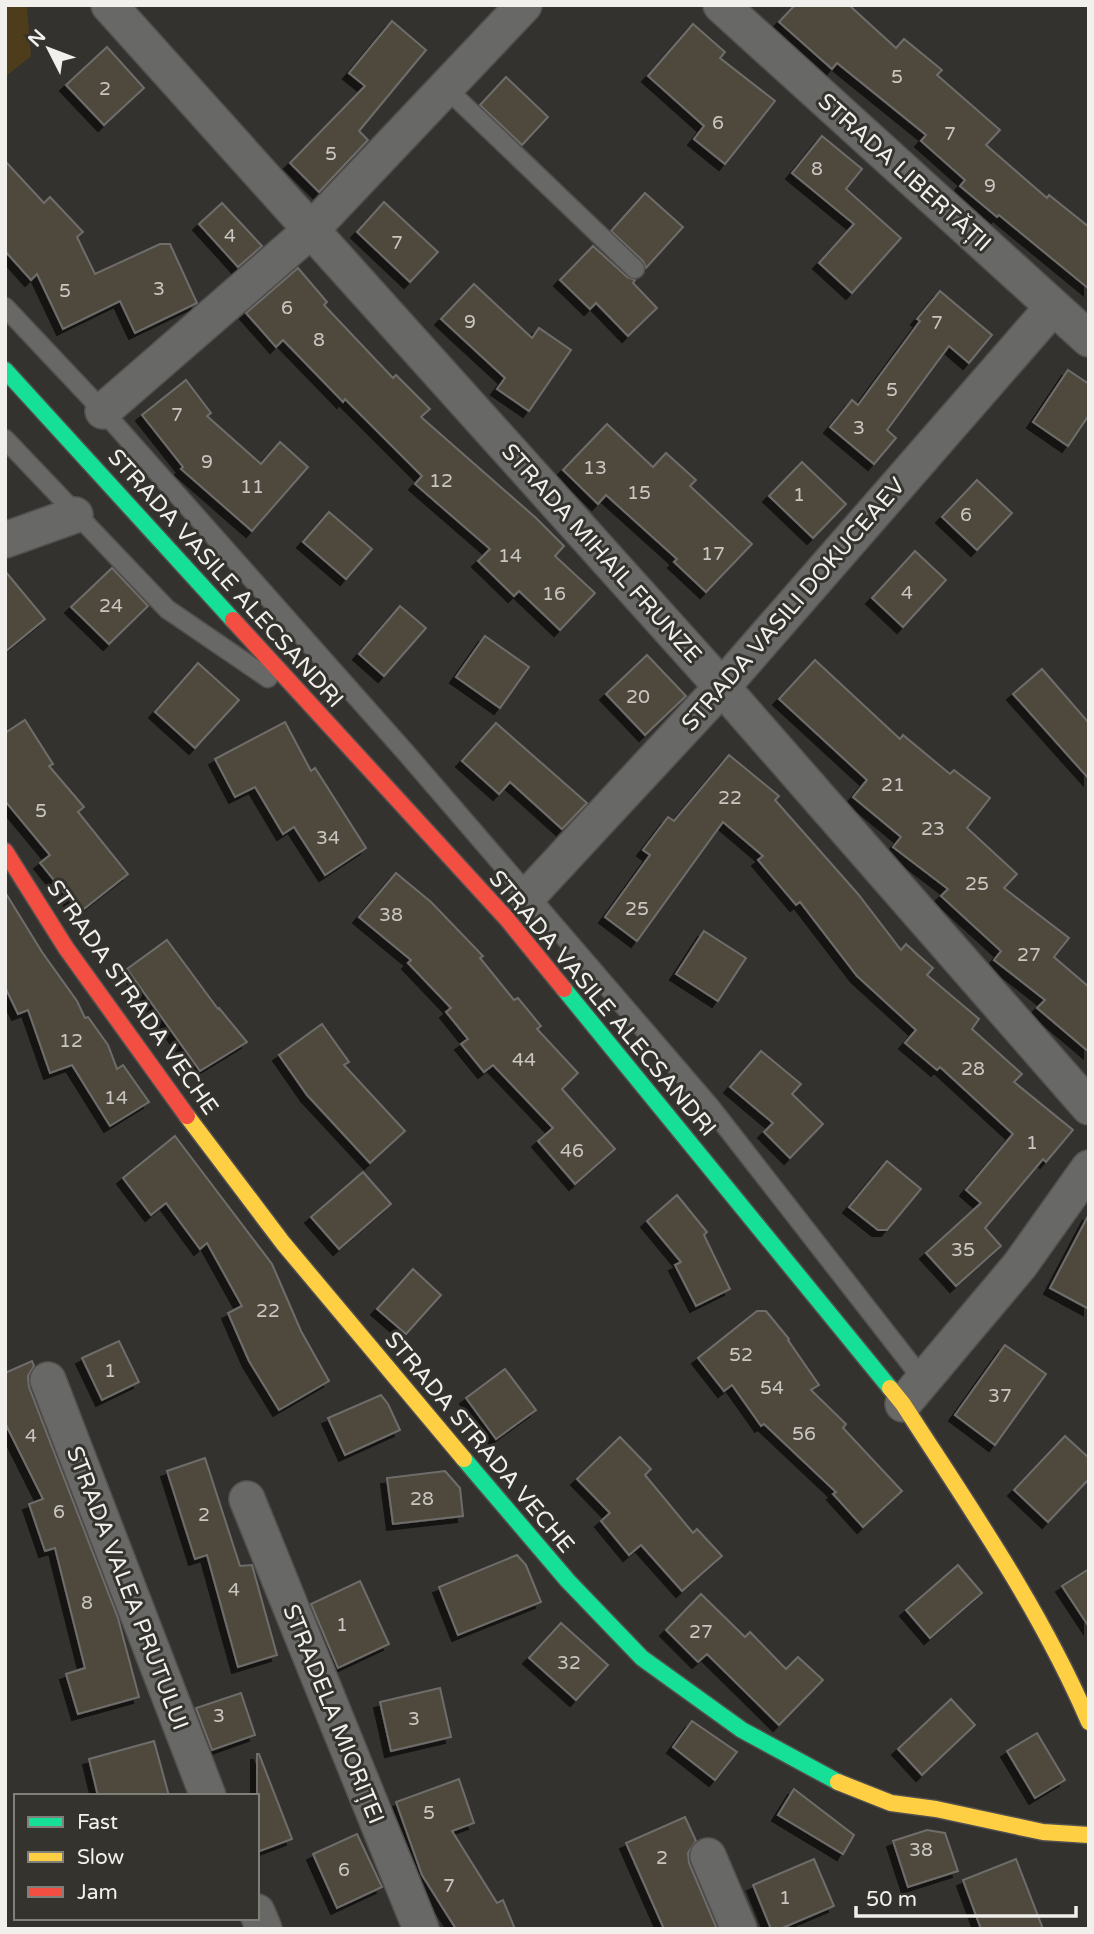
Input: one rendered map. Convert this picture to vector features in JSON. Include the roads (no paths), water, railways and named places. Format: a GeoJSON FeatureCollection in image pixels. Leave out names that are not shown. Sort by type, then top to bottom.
{"type":"FeatureCollection","features":[{"type":"Feature","properties":{"kind":"main road","name":"STRADA VASILE ALECSANDRI"},"geometry":{"type":"LineString","coordinates":[[5,370],[507,919],[914,1392],[956,1488],[1006,1559],[1054,1645],[1089,1722]]}},
{"type":"Feature","properties":{"kind":"main road","name":"STRADA STRADA VECHE"},"geometry":{"type":"LineString","coordinates":[[5,852],[66,947],[283,1243],[568,1581],[642,1658],[742,1730],[847,1787],[891,1803],[936,1809],[1044,1832],[1089,1835]]}},
{"type":"Feature","properties":{"kind":"street","name":"STRADA MIHAIL FRUNZE"},"geometry":{"type":"LineString","coordinates":[[109,5],[722,687],[1089,1107]]}},
{"type":"Feature","properties":{"kind":"street"},"geometry":{"type":"LineString","coordinates":[[103,411],[310,231],[524,5]]}},
{"type":"Feature","properties":{"kind":"street","name":"STRADA LIBERTĂȚII"},"geometry":{"type":"LineString","coordinates":[[721,5],[1089,339]]}},
{"type":"Feature","properties":{"kind":"street","name":"STRADA VASILI DOKUCEAEV"},"geometry":{"type":"LineString","coordinates":[[528,896],[722,687],[1053,307]]}},
{"type":"Feature","properties":{"kind":"street"},"geometry":{"type":"LineString","coordinates":[[5,540],[75,515]]}},
{"type":"Feature","properties":{"kind":"street"},"geometry":{"type":"LineString","coordinates":[[914,1392],[1020,1265],[1089,1168]]}},
{"type":"Feature","properties":{"kind":"street","name":"STRADA VALEA PRUTULUI"},"geometry":{"type":"LineString","coordinates":[[48,1380],[207,1794]]}},
{"type":"Feature","properties":{"kind":"street","name":"STRADELA MIORIȚEI"},"geometry":{"type":"LineString","coordinates":[[247,1499],[421,1929]]}},
{"type":"Feature","properties":{"kind":"street"},"geometry":{"type":"LineString","coordinates":[[708,1856],[739,1929]]}},
{"type":"Feature","properties":{"kind":"lane"},"geometry":{"type":"LineString","coordinates":[[446,88],[635,269]]}},
{"type":"Feature","properties":{"kind":"lane"},"geometry":{"type":"LineString","coordinates":[[5,307],[103,411],[408,754],[709,1105],[914,1392]]}},
{"type":"Feature","properties":{"kind":"lane"},"geometry":{"type":"LineString","coordinates":[[5,439],[167,610],[317,712]]}}]}
